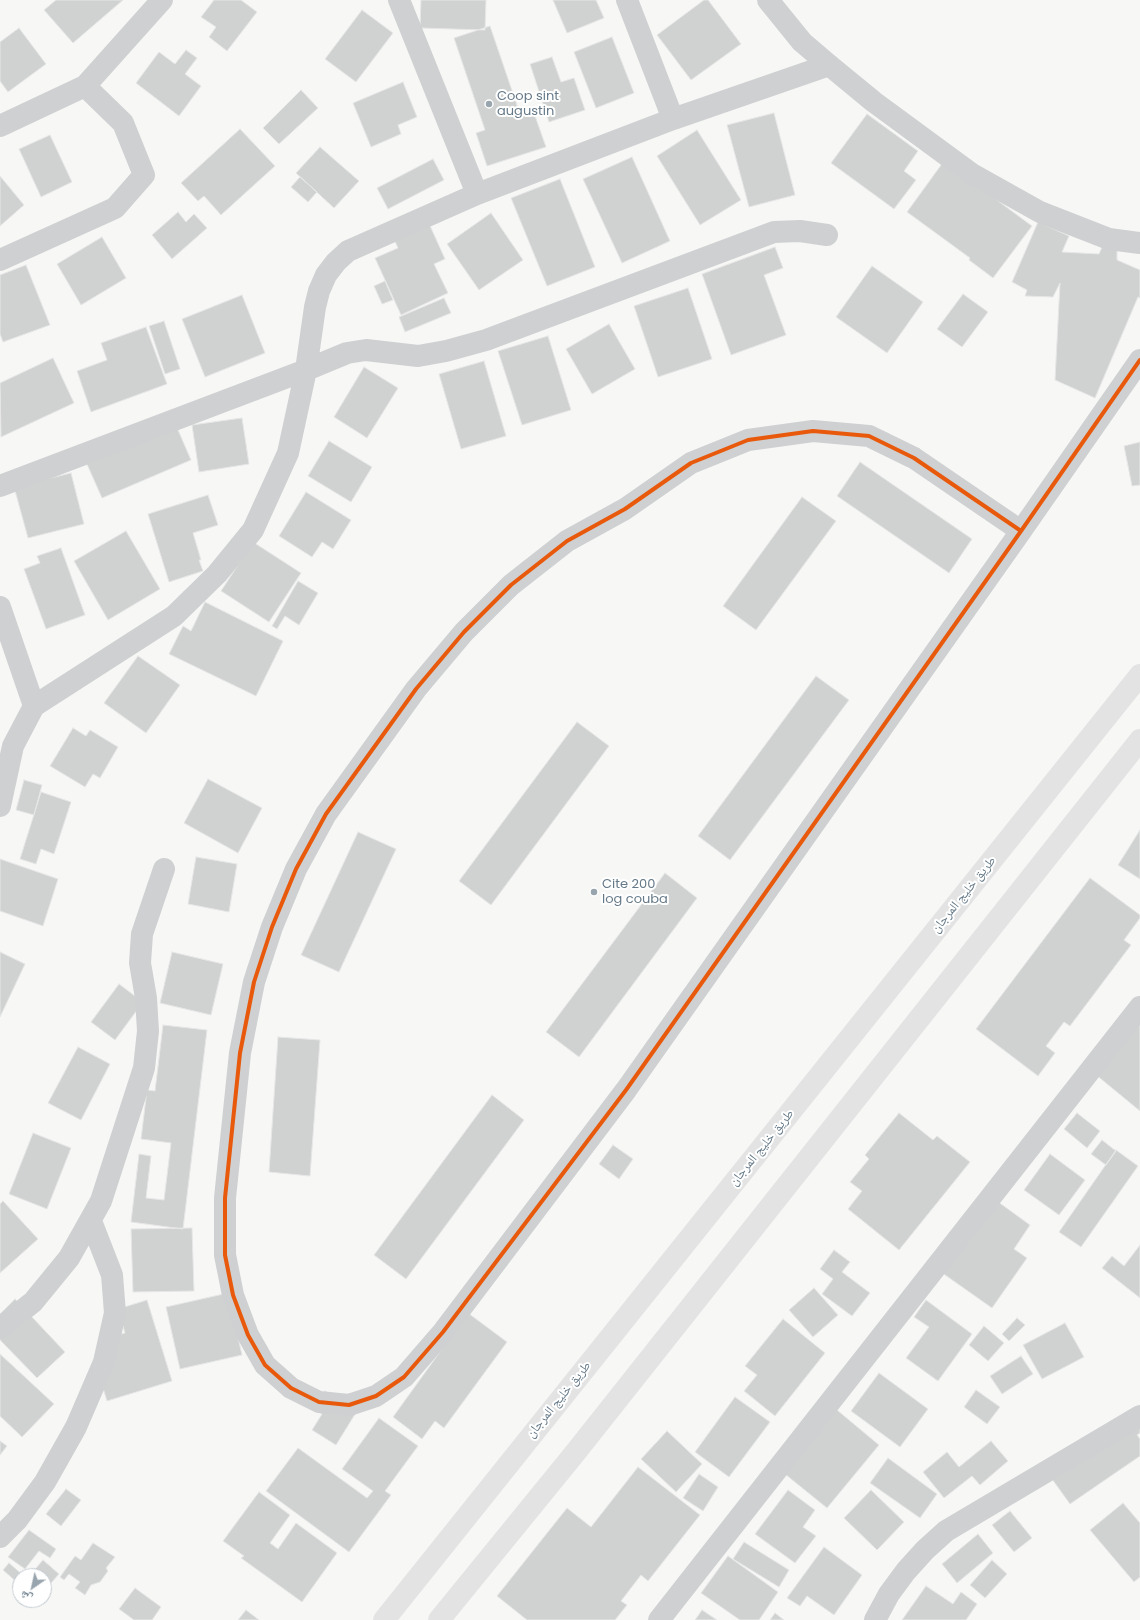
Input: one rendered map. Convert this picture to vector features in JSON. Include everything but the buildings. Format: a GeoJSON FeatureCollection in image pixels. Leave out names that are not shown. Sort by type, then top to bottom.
{"type":"FeatureCollection","features":[{"type":"Feature","properties":{"kind":"main road","name":"طريق خليج المرجان"},"geometry":{"type":"LineString","coordinates":[[384,1620],[1140,675]]}},
{"type":"Feature","properties":{"kind":"main road"},"geometry":{"type":"LineString","coordinates":[[439,1620],[575,1453],[1140,740]]}},
{"type":"Feature","properties":{"kind":"street"},"geometry":{"type":"LineString","coordinates":[[0,126],[85,86],[162,0]]}},
{"type":"Feature","properties":{"kind":"street"},"geometry":{"type":"LineString","coordinates":[[399,0],[476,194]]}},
{"type":"Feature","properties":{"kind":"street"},"geometry":{"type":"LineString","coordinates":[[627,0],[673,119]]}},
{"type":"Feature","properties":{"kind":"street"},"geometry":{"type":"LineString","coordinates":[[768,0],[802,42],[829,66],[874,102],[972,174],[1040,212],[1109,239],[1140,243]]}},
{"type":"Feature","properties":{"kind":"street"},"geometry":{"type":"LineString","coordinates":[[0,806],[13,746],[34,706],[174,616],[217,574],[253,530],[288,452],[306,370],[315,307],[319,291],[326,275],[336,262],[348,251],[476,194],[673,119],[829,66]]}},
{"type":"Feature","properties":{"kind":"street"},"geometry":{"type":"LineString","coordinates":[[0,260],[115,208],[144,175],[123,123],[85,86]]}},
{"type":"Feature","properties":{"kind":"street"},"geometry":{"type":"LineString","coordinates":[[0,486],[306,370],[347,353],[366,350],[418,356],[486,340],[774,232],[800,231],[827,235]]}},
{"type":"Feature","properties":{"kind":"street"},"geometry":{"type":"LineString","coordinates":[[1021,531],[914,458],[869,436],[813,431],[748,440],[691,463],[625,509],[567,541],[511,585],[464,632],[416,690],[326,814],[296,869],[272,927],[254,982],[240,1053],[224,1198],[225,1255],[235,1302],[248,1335],[265,1365],[291,1388],[319,1402],[349,1405],[376,1396],[404,1377],[443,1332],[626,1090],[1021,531],[1140,360]]}},
{"type":"Feature","properties":{"kind":"street"},"geometry":{"type":"LineString","coordinates":[[0,608],[34,706]]}},
{"type":"Feature","properties":{"kind":"street"},"geometry":{"type":"LineString","coordinates":[[0,1328],[33,1302],[69,1258],[101,1201],[144,1068],[148,1031],[146,998],[140,963],[142,934],[164,869]]}},
{"type":"Feature","properties":{"kind":"street"},"geometry":{"type":"LineString","coordinates":[[659,1620],[1140,1008]]}},
{"type":"Feature","properties":{"kind":"street"},"geometry":{"type":"LineString","coordinates":[[0,1537],[17,1520],[45,1482],[76,1428],[104,1362],[115,1313],[112,1275],[90,1221]]}},
{"type":"Feature","properties":{"kind":"street"},"geometry":{"type":"LineString","coordinates":[[875,1620],[889,1594],[906,1571],[925,1550],[946,1531],[1140,1416]]}},
{"type":"Feature","properties":{"kind":"cycle path"},"geometry":{"type":"LineString","coordinates":[[1021,531],[914,458],[869,436],[813,431],[748,440],[691,463],[625,509],[567,541],[511,585],[464,632],[416,689],[326,814],[296,869],[272,927],[254,982],[240,1053],[225,1198],[225,1255],[233,1295],[248,1335],[265,1365],[291,1388],[319,1402],[349,1405],[376,1396],[404,1377],[443,1332],[626,1090],[1021,531],[1140,360]]}},
{"type":"Feature","properties":{"kind":"place","name":"Coop sint augustin"},"geometry":{"type":"Point","coordinates":[489,104]}},
{"type":"Feature","properties":{"kind":"place","name":"Cite 200 log couba"},"geometry":{"type":"Point","coordinates":[594,892]}}]}
